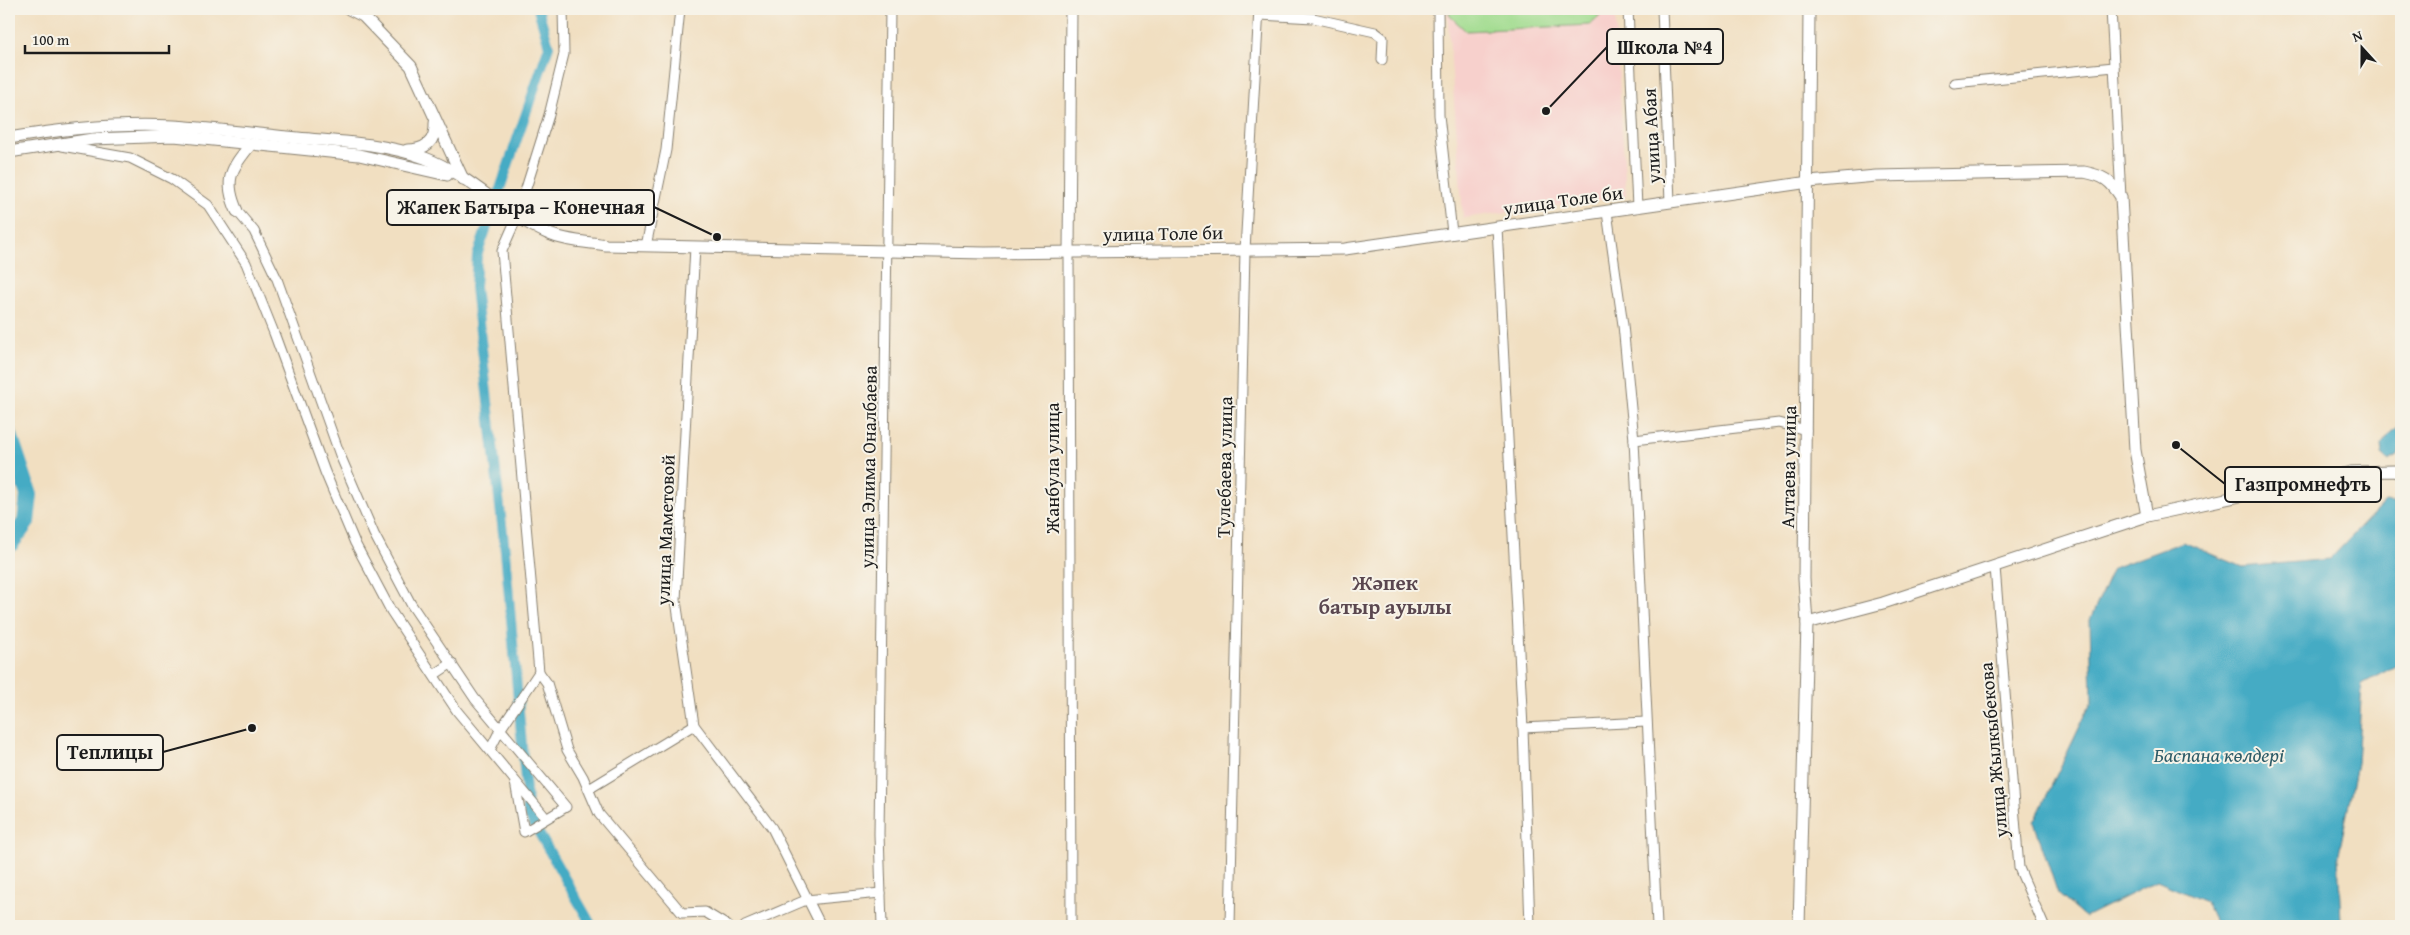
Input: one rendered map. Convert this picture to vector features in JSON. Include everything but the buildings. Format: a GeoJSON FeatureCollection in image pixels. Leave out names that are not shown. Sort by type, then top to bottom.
{"type":"FeatureCollection","features":[{"type":"Feature","properties":{"kind":"main road"},"geometry":{"type":"LineString","coordinates":[[349,9],[363,16],[411,66],[434,121],[463,179]]}},
{"type":"Feature","properties":{"kind":"main road","name":"Жанбула улица"},"geometry":{"type":"LineString","coordinates":[[1069,252],[1071,9]]}},
{"type":"Feature","properties":{"kind":"main road","name":"Алтаева улица"},"geometry":{"type":"LineString","coordinates":[[1799,926],[1807,623],[1804,579],[1809,182],[1809,9]]}},
{"type":"Feature","properties":{"kind":"main road"},"geometry":{"type":"LineString","coordinates":[[9,138],[91,128],[172,126],[362,144],[394,150],[418,150],[426,146],[434,138],[434,121]]}},
{"type":"Feature","properties":{"kind":"main road"},"geometry":{"type":"LineString","coordinates":[[9,152],[50,144],[93,139],[174,136],[359,156],[463,179]]}},
{"type":"Feature","properties":{"kind":"main road"},"geometry":{"type":"LineString","coordinates":[[237,211],[229,194],[229,177],[238,160],[251,144]]}},
{"type":"Feature","properties":{"kind":"main road","name":"улица Толе би"},"geometry":{"type":"LineString","coordinates":[[394,150],[425,158],[463,179],[517,217],[549,234],[606,245],[888,251],[1069,252],[1346,249],[1809,182],[1876,176],[2084,172],[2102,176],[2114,186],[2121,197]]}},
{"type":"Feature","properties":{"kind":"main road"},"geometry":{"type":"LineString","coordinates":[[2121,197],[2135,450],[2147,516]]}},
{"type":"Feature","properties":{"kind":"main road"},"geometry":{"type":"LineString","coordinates":[[1807,623],[1883,603],[2147,516],[2351,472],[2394,472],[2401,474]]}},
{"type":"Feature","properties":{"kind":"street"},"geometry":{"type":"LineString","coordinates":[[563,9],[564,54],[549,114],[517,217],[502,251],[539,672],[547,683],[567,750],[589,789],[600,814],[682,913],[705,912],[728,926]]}},
{"type":"Feature","properties":{"kind":"street"},"geometry":{"type":"LineString","coordinates":[[646,246],[666,150],[680,9]]}},
{"type":"Feature","properties":{"kind":"street","name":"улица Элима Оналбаева"},"geometry":{"type":"LineString","coordinates":[[882,926],[879,821],[890,9]]}},
{"type":"Feature","properties":{"kind":"street"},"geometry":{"type":"LineString","coordinates":[[1438,9],[1439,115],[1452,233]]}},
{"type":"Feature","properties":{"kind":"street","name":"улица Абая"},"geometry":{"type":"LineString","coordinates":[[1628,9],[1637,207]]}},
{"type":"Feature","properties":{"kind":"street","name":"улица Абая"},"geometry":{"type":"LineString","coordinates":[[1662,9],[1670,202]]}},
{"type":"Feature","properties":{"kind":"street"},"geometry":{"type":"LineString","coordinates":[[2111,9],[2121,197]]}},
{"type":"Feature","properties":{"kind":"street"},"geometry":{"type":"LineString","coordinates":[[1259,12],[1313,18],[1375,32],[1382,38],[1382,60]]}},
{"type":"Feature","properties":{"kind":"street","name":"Тулебаева улица"},"geometry":{"type":"LineString","coordinates":[[1230,926],[1245,250],[1259,12]]}},
{"type":"Feature","properties":{"kind":"street"},"geometry":{"type":"LineString","coordinates":[[1954,83],[2114,67]]}},
{"type":"Feature","properties":{"kind":"street"},"geometry":{"type":"LineString","coordinates":[[50,144],[130,158],[172,179],[208,205],[246,263],[325,472],[355,543],[391,611],[457,711],[546,818]]}},
{"type":"Feature","properties":{"kind":"street"},"geometry":{"type":"LineString","coordinates":[[237,211],[254,231],[277,279],[340,455],[374,534],[411,604],[452,662],[475,699],[566,807],[524,832],[514,780]]}},
{"type":"Feature","properties":{"kind":"street"},"geometry":{"type":"LineString","coordinates":[[1607,212],[1623,325],[1634,440],[1657,926]]}},
{"type":"Feature","properties":{"kind":"street"},"geometry":{"type":"LineString","coordinates":[[1497,227],[1523,728],[1530,882],[1530,926]]}},
{"type":"Feature","properties":{"kind":"street","name":"улица Маметовой"},"geometry":{"type":"LineString","coordinates":[[694,247],[676,600],[694,725],[772,828],[806,900],[821,926]]}},
{"type":"Feature","properties":{"kind":"street","name":"Жанбула улица"},"geometry":{"type":"LineString","coordinates":[[1069,252],[1071,926]]}},
{"type":"Feature","properties":{"kind":"street"},"geometry":{"type":"LineString","coordinates":[[1634,440],[1779,424],[1806,430]]}},
{"type":"Feature","properties":{"kind":"street","name":"улица Жылкыбекова"},"geometry":{"type":"LineString","coordinates":[[1995,567],[2019,868],[2044,926]]}},
{"type":"Feature","properties":{"kind":"street"},"geometry":{"type":"LineString","coordinates":[[434,676],[452,662]]}},
{"type":"Feature","properties":{"kind":"street"},"geometry":{"type":"LineString","coordinates":[[490,750],[500,730],[539,672]]}},
{"type":"Feature","properties":{"kind":"street"},"geometry":{"type":"LineString","coordinates":[[1523,728],[1646,722]]}},
{"type":"Feature","properties":{"kind":"street"},"geometry":{"type":"LineString","coordinates":[[589,789],[694,725]]}},
{"type":"Feature","properties":{"kind":"street"},"geometry":{"type":"LineString","coordinates":[[745,926],[806,900],[881,893]]}},
{"type":"Feature","properties":{"kind":"shaded area"},"geometry":{"type":"Polygon","coordinates":[[[1447,9],[1615,9],[1626,196],[1463,218],[1447,9]]]}},
{"type":"Feature","properties":{"kind":"green space"},"geometry":{"type":"Polygon","coordinates":[[[1448,9],[1603,9],[1600,16],[1590,25],[1466,31],[1450,16],[1448,9]]]}},
{"type":"Feature","properties":{"kind":"water"},"geometry":{"type":"Polygon","coordinates":[[[2401,425],[2401,446],[2398,456],[2389,461],[2382,455],[2381,445],[2391,432],[2401,425]]]}},
{"type":"Feature","properties":{"kind":"water","name":"Баспана көлдері"},"geometry":{"type":"Polygon","coordinates":[[[2385,502],[2401,504],[2401,663],[2362,684],[2357,764],[2338,858],[2341,922],[2335,926],[2217,926],[2206,902],[2157,881],[2085,917],[2058,894],[2034,822],[2092,701],[2090,620],[2113,568],[2183,542],[2243,567],[2330,559],[2385,502]]]}},
{"type":"Feature","properties":{"kind":"waterway"},"geometry":{"type":"LineString","coordinates":[[538,9],[549,46],[477,256],[475,287],[505,551],[528,814],[592,926]]}},
{"type":"Feature","properties":{"kind":"waterway"},"geometry":{"type":"LineString","coordinates":[[9,435],[29,495],[26,522],[9,545]]}},
{"type":"Feature","properties":{"kind":"place","name":"Школа №4"},"geometry":{"type":"Point","coordinates":[1546,111]}},
{"type":"Feature","properties":{"kind":"place","name":"Жапек Батыра – Конечная"},"geometry":{"type":"Point","coordinates":[717,237]}},
{"type":"Feature","properties":{"kind":"place","name":"Газпромнефть"},"geometry":{"type":"Point","coordinates":[2176,445]}},
{"type":"Feature","properties":{"kind":"place","name":"Теплицы"},"geometry":{"type":"Point","coordinates":[252,728]}},
{"type":"Feature","properties":{"kind":"district","name":"Жәпек батыр ауылы"},"geometry":{"type":"Point","coordinates":[1385,595]}}]}
